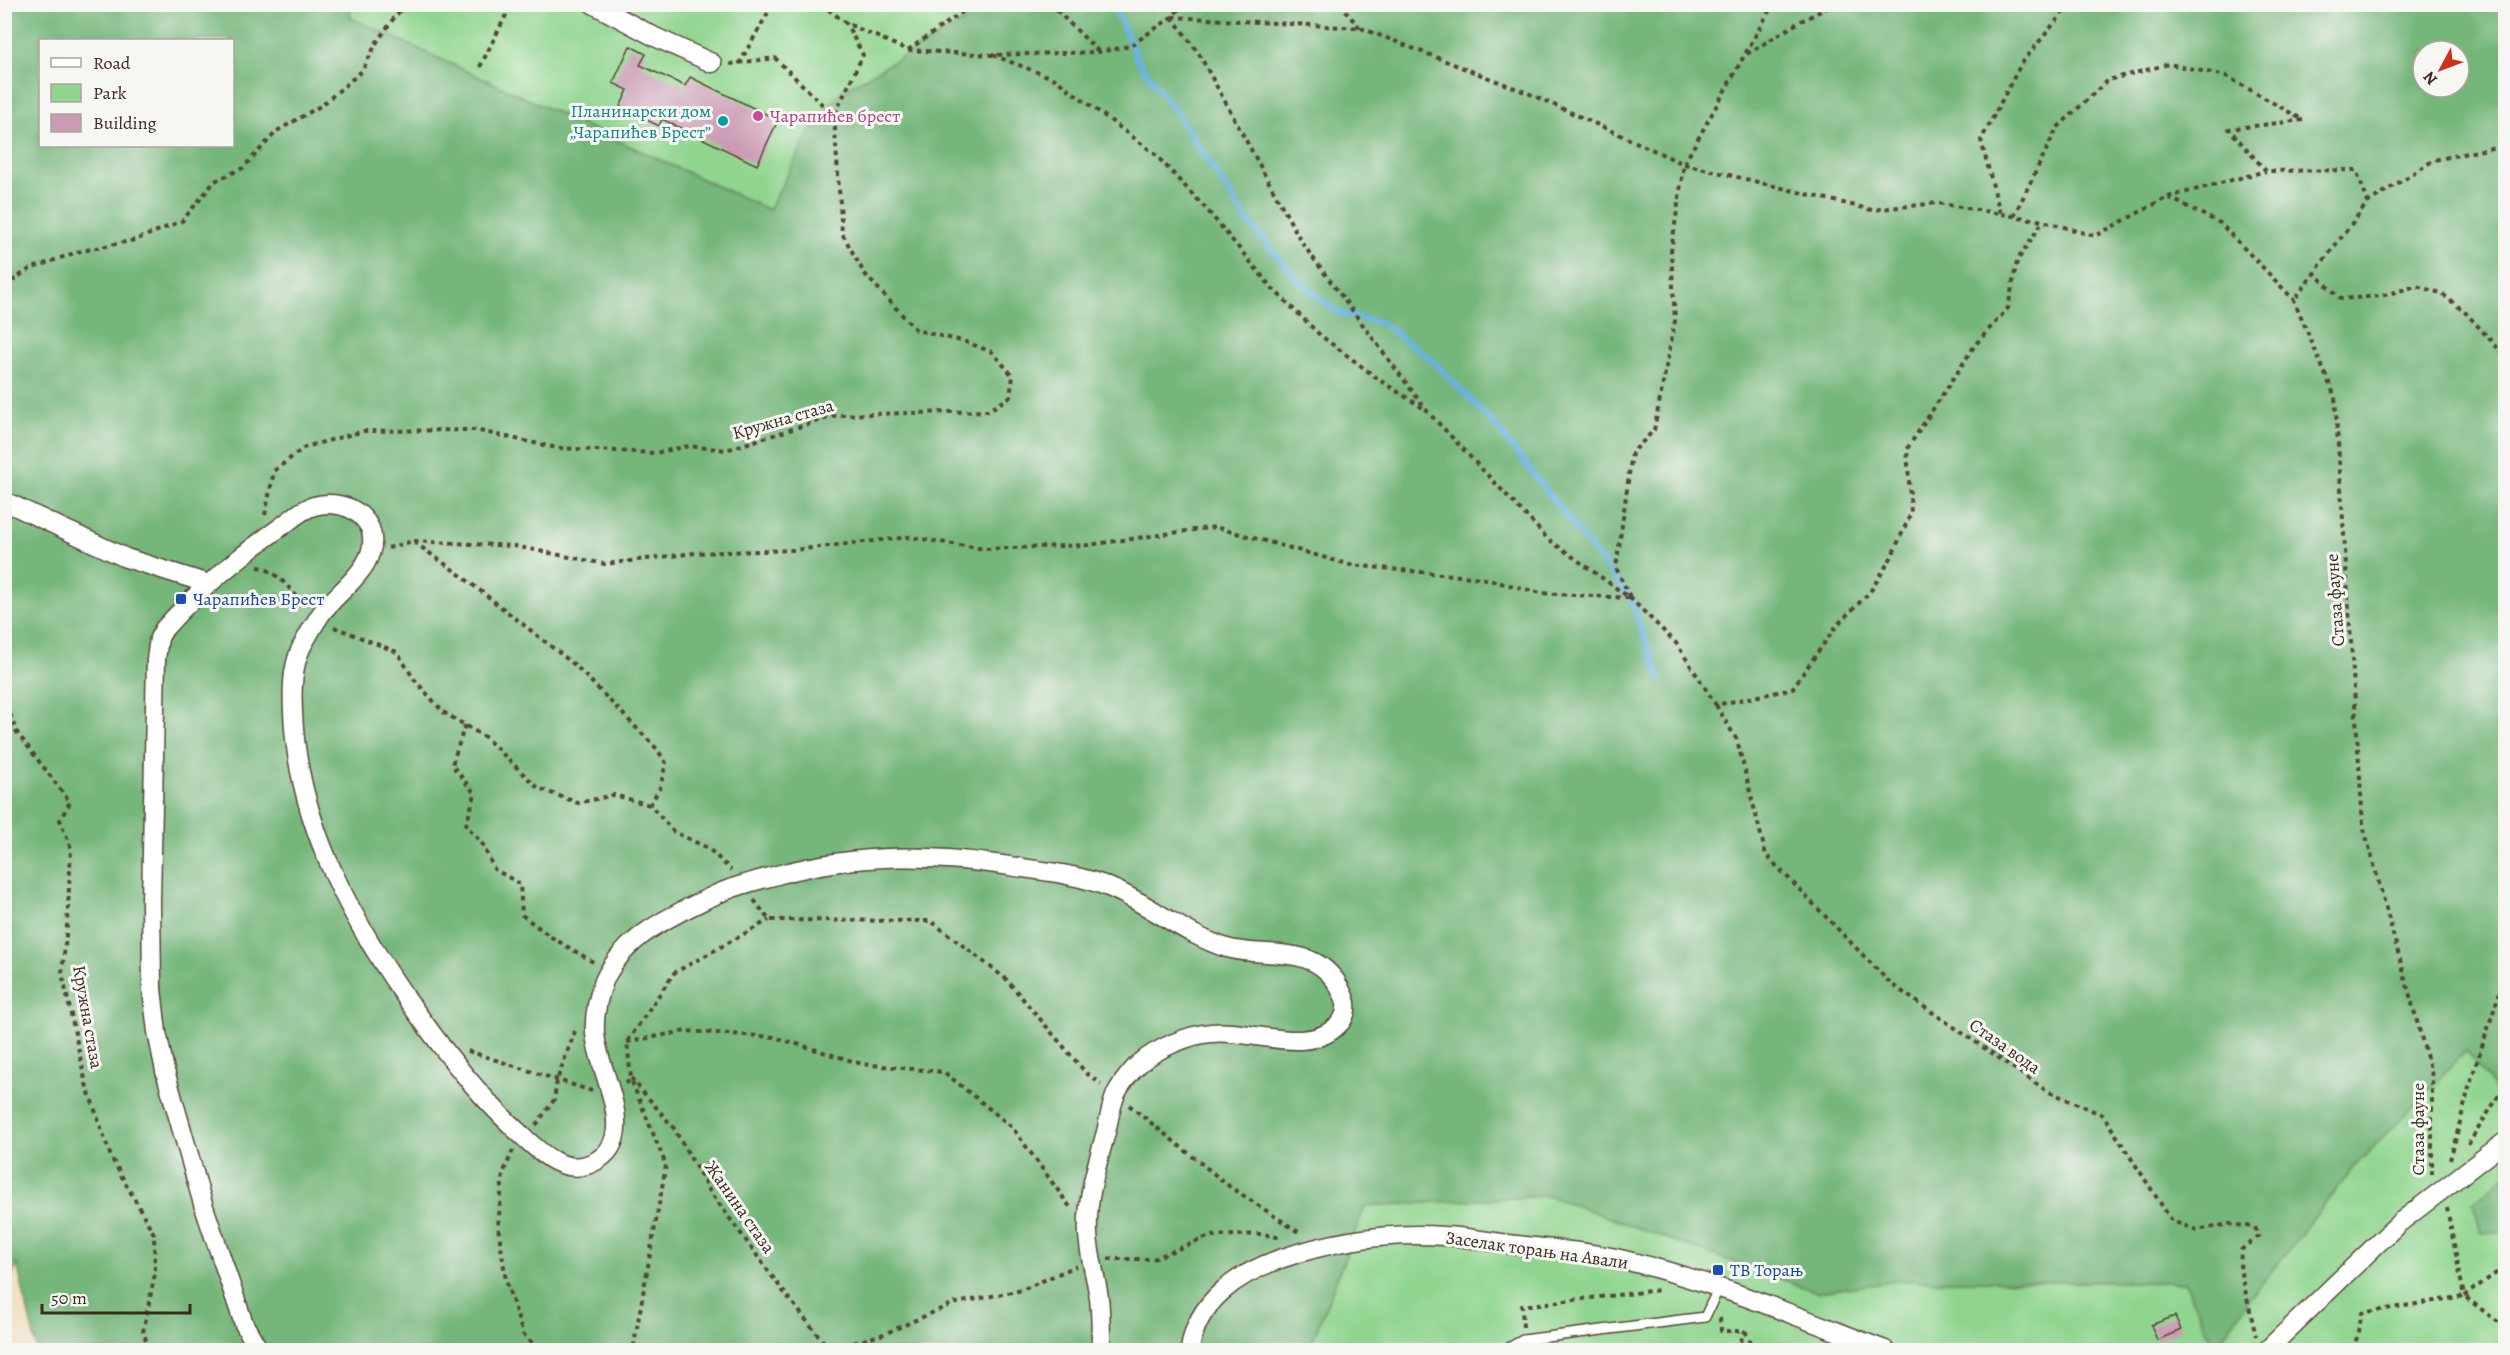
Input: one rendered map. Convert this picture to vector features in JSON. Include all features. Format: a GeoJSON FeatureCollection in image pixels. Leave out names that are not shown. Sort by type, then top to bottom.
{"type":"FeatureCollection","features":[{"type":"Feature","properties":{"kind":"street"},"geometry":{"type":"LineString","coordinates":[[593,4],[655,37],[712,63]]}},
{"type":"Feature","properties":{"kind":"street"},"geometry":{"type":"LineString","coordinates":[[4,501],[126,558],[209,584]]}},
{"type":"Feature","properties":{"kind":"street"},"geometry":{"type":"LineString","coordinates":[[259,1350],[244,1323],[203,1204],[165,1071],[157,1032],[152,988],[151,901],[157,648],[159,638],[171,621],[209,584],[259,542],[307,509],[316,505],[334,504],[358,512],[370,529],[372,540],[367,562],[318,620],[298,653],[293,677],[295,750],[322,849],[343,896],[391,978],[436,1041],[491,1107],[540,1153],[563,1166],[576,1167],[598,1160],[607,1152],[617,1130],[613,1098],[596,1046],[595,1030],[601,988],[621,955],[653,927],[727,890],[794,871],[843,860],[909,856],[974,860],[1068,875],[1110,888],[1192,933],[1224,947],[1251,953],[1282,953],[1306,958],[1322,966],[1339,984],[1346,1002],[1344,1018],[1327,1034],[1303,1041],[1218,1031],[1185,1038],[1139,1064],[1116,1094],[1090,1191],[1088,1231],[1099,1298],[1101,1350]]}},
{"type":"Feature","properties":{"kind":"street"},"geometry":{"type":"LineString","coordinates":[[2262,1347],[2399,1222],[2505,1141]]}},
{"type":"Feature","properties":{"kind":"street","name":"Заселак торањ на Авали"},"geometry":{"type":"LineString","coordinates":[[1190,1350],[1195,1328],[1208,1305],[1227,1286],[1249,1272],[1320,1245],[1391,1235],[1444,1236],[1618,1258],[1719,1287],[1885,1350]]}},
{"type":"Feature","properties":{"kind":"lane"},"geometry":{"type":"LineString","coordinates":[[1505,1350],[1523,1340],[1705,1317],[1719,1287]]}},
{"type":"Feature","properties":{"kind":"path"},"geometry":{"type":"LineString","coordinates":[[4,286],[30,269],[77,252],[135,240],[182,221],[215,181],[243,168],[277,131],[322,105],[362,71],[377,42],[396,15],[407,4]]}},
{"type":"Feature","properties":{"kind":"path"},"geometry":{"type":"LineString","coordinates":[[480,67],[506,15],[507,4]]}},
{"type":"Feature","properties":{"kind":"path"},"geometry":{"type":"LineString","coordinates":[[773,4],[738,64],[775,58],[834,116],[844,90],[863,55],[846,23]]}},
{"type":"Feature","properties":{"kind":"path"},"geometry":{"type":"LineString","coordinates":[[821,4],[846,23],[907,50],[993,55],[1099,52],[1130,46],[1172,17],[1184,4]]}},
{"type":"Feature","properties":{"kind":"path"},"geometry":{"type":"LineString","coordinates":[[907,50],[964,11],[965,4]]}},
{"type":"Feature","properties":{"kind":"path"},"geometry":{"type":"LineString","coordinates":[[1050,4],[1099,52]]}},
{"type":"Feature","properties":{"kind":"path"},"geometry":{"type":"LineString","coordinates":[[1339,4],[1361,28]]}},
{"type":"Feature","properties":{"kind":"path"},"geometry":{"type":"LineString","coordinates":[[1630,598],[1616,568],[1632,453],[1654,430],[1675,321],[1671,251],[1684,164],[1773,4]]}},
{"type":"Feature","properties":{"kind":"path"},"geometry":{"type":"LineString","coordinates":[[1745,55],[1835,4]]}},
{"type":"Feature","properties":{"kind":"path"},"geometry":{"type":"LineString","coordinates":[[2000,213],[1981,140],[2021,64],[2070,4]]}},
{"type":"Feature","properties":{"kind":"path"},"geometry":{"type":"LineString","coordinates":[[1172,17],[1361,28],[1530,94],[1684,164],[1872,210],[1937,203],[2043,221],[2095,236],[2168,197],[2265,171],[2356,170],[2368,202]]}},
{"type":"Feature","properties":{"kind":"path"},"geometry":{"type":"LineString","coordinates":[[1172,17],[1199,54],[1302,243],[1427,411],[1548,539],[1630,598],[1676,643],[1716,705],[1792,689],[1837,625],[1870,592],[1891,558],[1911,513],[1907,449],[1975,345],[2008,308],[2017,261],[2043,221]]}},
{"type":"Feature","properties":{"kind":"path"},"geometry":{"type":"LineString","coordinates":[[993,55],[1055,79],[1154,153],[1208,211],[1272,288],[1320,335],[1381,381],[1427,411]]}},
{"type":"Feature","properties":{"kind":"path"},"geometry":{"type":"LineString","coordinates":[[2014,216],[2057,128],[2108,80],[2169,64],[2226,76],[2303,120],[2229,129],[2265,171]]}},
{"type":"Feature","properties":{"kind":"path","name":"Кружна стаза"},"geometry":{"type":"LineString","coordinates":[[259,542],[274,471],[305,447],[364,431],[475,430],[557,448],[655,453],[689,446],[726,450],[837,415],[988,411],[1010,397],[1013,376],[992,352],[966,342],[916,330],[864,273],[842,233],[834,116]]}},
{"type":"Feature","properties":{"kind":"path"},"geometry":{"type":"LineString","coordinates":[[2294,300],[2368,202],[2434,160],[2505,145]]}},
{"type":"Feature","properties":{"kind":"path","name":"Стаза фауне"},"geometry":{"type":"LineString","coordinates":[[2168,197],[2220,223],[2294,300],[2335,397],[2363,825],[2432,1076],[2432,1188],[2443,1187]]}},
{"type":"Feature","properties":{"kind":"path"},"geometry":{"type":"LineString","coordinates":[[2368,202],[2315,274],[2341,299],[2381,296],[2416,286],[2441,293],[2465,312],[2505,357]]}},
{"type":"Feature","properties":{"kind":"path"},"geometry":{"type":"LineString","coordinates":[[650,805],[660,788],[666,764],[657,749],[576,666],[459,574],[413,542],[514,546],[605,564],[695,553],[793,550],[909,537],[985,549],[1088,545],[1215,527],[1351,565],[1481,578],[1541,593],[1630,598]]}},
{"type":"Feature","properties":{"kind":"path"},"geometry":{"type":"LineString","coordinates":[[234,564],[264,568],[286,585],[318,620],[397,652],[414,679],[443,712],[485,737],[538,788],[578,803],[614,795],[650,805],[674,832],[708,848],[736,876],[769,920],[931,921]]}},
{"type":"Feature","properties":{"kind":"path","name":"Кружна стаза"},"geometry":{"type":"LineString","coordinates":[[4,697],[15,731],[70,802],[60,820],[71,848],[62,973],[86,1084],[111,1157],[154,1233],[155,1273],[143,1332],[150,1350]]}},
{"type":"Feature","properties":{"kind":"path","name":"Стаза вода"},"geometry":{"type":"LineString","coordinates":[[1716,705],[1737,740],[1766,855],[1891,984],[2047,1091],[2103,1115],[2172,1221],[2197,1230],[2229,1224],[2255,1227],[2258,1236],[2241,1250],[2240,1269],[2262,1347]]}},
{"type":"Feature","properties":{"kind":"path"},"geometry":{"type":"LineString","coordinates":[[465,725],[452,765],[475,794],[466,825],[483,845],[494,869],[519,884],[522,915],[551,938],[598,966]]}},
{"type":"Feature","properties":{"kind":"path"},"geometry":{"type":"LineString","coordinates":[[2505,974],[2471,1080],[2443,1187],[2464,1296],[2505,1328]]}},
{"type":"Feature","properties":{"kind":"path"},"geometry":{"type":"LineString","coordinates":[[627,1042],[686,1031],[774,1037],[862,1064],[944,1072],[1012,1127],[1088,1231]]}},
{"type":"Feature","properties":{"kind":"path","name":"Жанина стаза"},"geometry":{"type":"LineString","coordinates":[[633,1350],[666,1165],[631,1078],[673,1127],[709,1190],[829,1350]]}},
{"type":"Feature","properties":{"kind":"path"},"geometry":{"type":"LineString","coordinates":[[2466,1150],[2505,1084]]}},
{"type":"Feature","properties":{"kind":"path"},"geometry":{"type":"LineString","coordinates":[[829,1350],[884,1334],[952,1304],[1022,1290],[1091,1258],[1153,1259],[1210,1236],[1263,1234],[1285,1239]]}},
{"type":"Feature","properties":{"kind":"path"},"geometry":{"type":"LineString","coordinates":[[2354,1350],[2362,1313],[2464,1296],[2505,1266]]}},
{"type":"Feature","properties":{"kind":"path"},"geometry":{"type":"LineString","coordinates":[[1719,1287],[1720,1331],[1745,1331]]}},
{"type":"Feature","properties":{"kind":"path"},"geometry":{"type":"LineString","coordinates":[[1523,1340],[1522,1306],[1666,1289]]}},
{"type":"Feature","properties":{"kind":"path"},"geometry":{"type":"LineString","coordinates":[[1737,1350],[1745,1331]]}},
{"type":"Feature","properties":{"kind":"path"},"geometry":{"type":"LineString","coordinates":[[1745,1331],[1755,1350]]}},
{"type":"Feature","properties":{"kind":"green space"},"geometry":{"type":"Polygon","coordinates":[[[5,5],[349,5],[351,18],[769,210],[808,135],[840,92],[983,11],[984,5],[2505,5],[2505,1103],[2466,1051],[2357,1164],[2249,1299],[2215,1349],[2185,1282],[1897,1281],[1817,1292],[1549,1196],[1365,1206],[1309,1350],[37,1350],[17,1264],[5,1293],[5,5]]]}},
{"type":"Feature","properties":{"kind":"green space"},"geometry":{"type":"Polygon","coordinates":[[[349,5],[984,5],[983,11],[840,92],[769,210],[351,18],[349,5]]]}},
{"type":"Feature","properties":{"kind":"green space"},"geometry":{"type":"Polygon","coordinates":[[[2466,1050],[2505,1103],[2505,1176],[2473,1203],[2481,1233],[2505,1231],[2505,1350],[1309,1350],[1365,1206],[1549,1196],[1817,1292],[1897,1281],[2185,1282],[2215,1348],[2249,1299],[2357,1164],[2466,1050]]]}},
{"type":"Feature","properties":{"kind":"green space"},"geometry":{"type":"Polygon","coordinates":[[[2505,1176],[2505,1231],[2481,1233],[2473,1203],[2505,1176]]]}},
{"type":"Feature","properties":{"kind":"building","name":"Планинарски дом „Чарапићев Брест”"},"geometry":{"type":"Polygon","coordinates":[[[630,46],[646,54],[640,65],[685,86],[690,77],[778,120],[757,165],[662,119],[659,126],[620,107],[628,90],[613,83],[630,46]]]}},
{"type":"Feature","properties":{"kind":"building"},"geometry":{"type":"Polygon","coordinates":[[[2175,1316],[2181,1330],[2157,1340],[2151,1325],[2175,1316]]]}},
{"type":"Feature","properties":{"kind":"waterway"},"geometry":{"type":"LineString","coordinates":[[1113,4],[1139,62],[1178,115],[1249,223],[1298,280],[1338,313],[1382,323],[1432,360],[1495,425],[1630,598],[1660,679]]}},
{"type":"Feature","properties":{"kind":"place","name":"Чарапићев брест"},"geometry":{"type":"Point","coordinates":[758,116]}},
{"type":"Feature","properties":{"kind":"place","name":"Планинарски дом „Чарапићев Брест”"},"geometry":{"type":"Point","coordinates":[723,121]}},
{"type":"Feature","properties":{"kind":"place","name":"Чарапићев Брест"},"geometry":{"type":"Point","coordinates":[181,599]}},
{"type":"Feature","properties":{"kind":"place","name":"ТВ Торањ"},"geometry":{"type":"Point","coordinates":[1718,1270]}}]}
